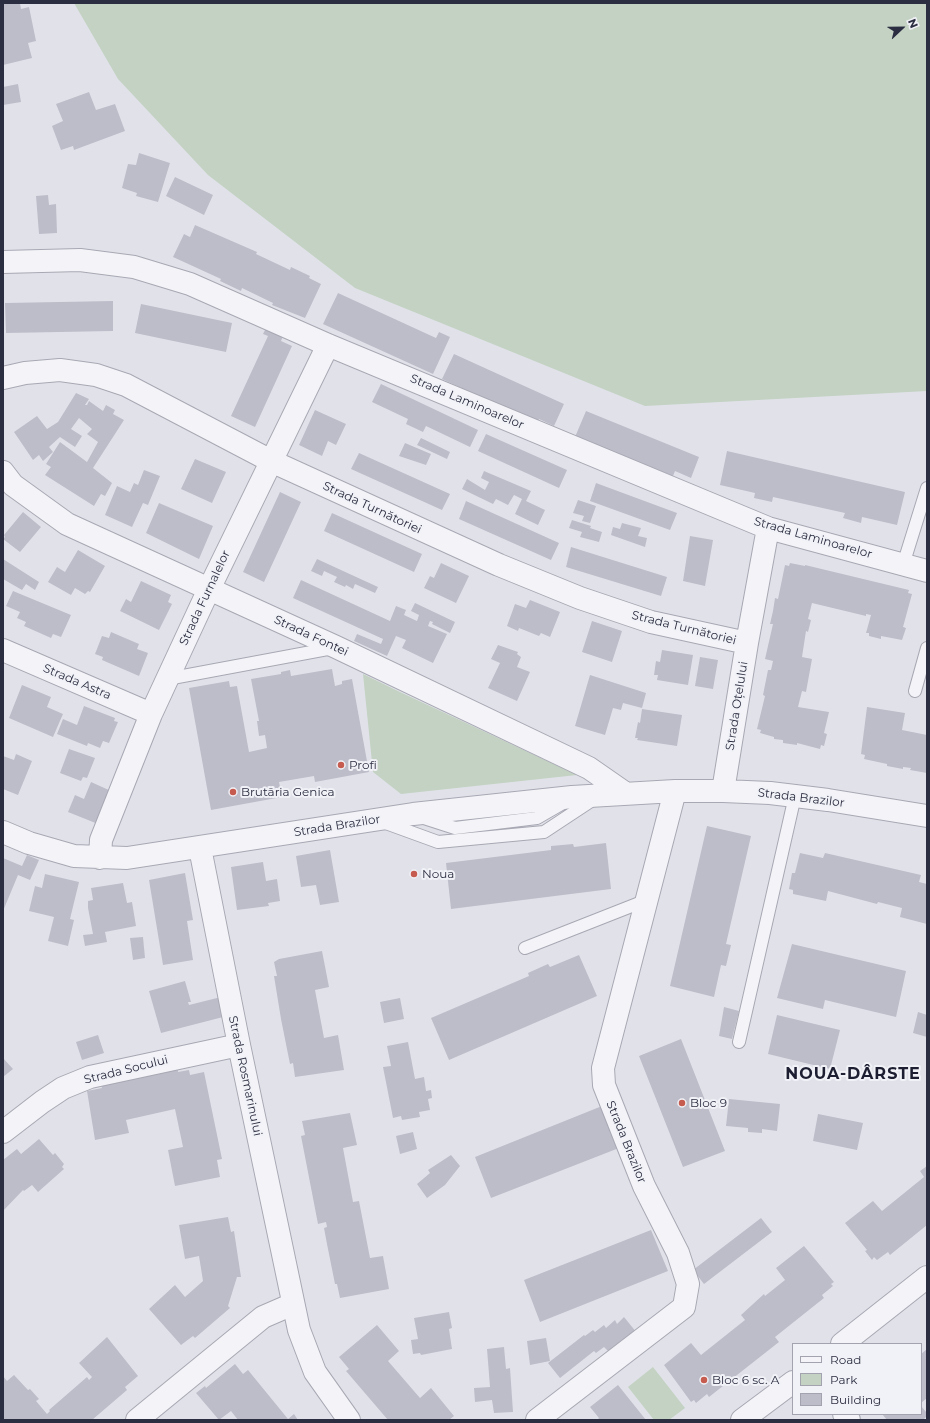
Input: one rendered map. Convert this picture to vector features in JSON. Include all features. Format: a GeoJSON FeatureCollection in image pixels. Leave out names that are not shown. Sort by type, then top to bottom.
{"type":"FeatureCollection","features":[{"type":"Feature","properties":{"kind":"street","name":"Strada Laminoarelor"},"geometry":{"type":"LineString","coordinates":[[3,262],[80,260],[134,268],[190,284],[328,345],[768,528],[927,571]]}},
{"type":"Feature","properties":{"kind":"street","name":"Strada Furnalelor"},"geometry":{"type":"LineString","coordinates":[[100,858],[101,840],[166,680],[328,345]]}},
{"type":"Feature","properties":{"kind":"street","name":"Strada Turnătoriei"},"geometry":{"type":"LineString","coordinates":[[3,378],[25,373],[60,370],[96,375],[126,386],[271,461],[478,556],[580,598],[651,622],[747,643]]}},
{"type":"Feature","properties":{"kind":"street","name":"Strada Fontei"},"geometry":{"type":"LineString","coordinates":[[3,472],[13,485],[67,524],[336,647],[589,768],[625,793]]}},
{"type":"Feature","properties":{"kind":"street","name":"Strada Oțelului"},"geometry":{"type":"LineString","coordinates":[[723,791],[747,643],[768,528]]}},
{"type":"Feature","properties":{"kind":"street","name":"Strada Astra"},"geometry":{"type":"LineString","coordinates":[[3,650],[151,714]]}},
{"type":"Feature","properties":{"kind":"street","name":"Strada Brazilor"},"geometry":{"type":"LineString","coordinates":[[538,1420],[684,1307],[688,1284],[678,1253],[644,1186],[604,1085],[603,1068],[675,791]]}},
{"type":"Feature","properties":{"kind":"street","name":"Strada Brazilor"},"geometry":{"type":"LineString","coordinates":[[3,832],[54,852],[74,856],[100,858],[133,857],[200,848],[413,814],[572,797],[675,791],[723,791],[795,796],[927,816]]}},
{"type":"Feature","properties":{"kind":"street","name":"Strada Rosmarinului"},"geometry":{"type":"LineString","coordinates":[[200,848],[293,1304],[304,1345],[315,1372],[349,1420]]}},
{"type":"Feature","properties":{"kind":"street","name":"Strada Socului"},"geometry":{"type":"LineString","coordinates":[[3,1132],[63,1088],[90,1077],[239,1045]]}},
{"type":"Feature","properties":{"kind":"street"},"geometry":{"type":"LineString","coordinates":[[843,1343],[927,1277]]}},
{"type":"Feature","properties":{"kind":"street"},"geometry":{"type":"LineString","coordinates":[[138,1420],[262,1317],[293,1304]]}},
{"type":"Feature","properties":{"kind":"street"},"geometry":{"type":"LineString","coordinates":[[742,1420],[792,1383]]}},
{"type":"Feature","properties":{"kind":"lane"},"geometry":{"type":"LineString","coordinates":[[903,565],[927,488]]}},
{"type":"Feature","properties":{"kind":"lane"},"geometry":{"type":"LineString","coordinates":[[166,680],[336,647]]}},
{"type":"Feature","properties":{"kind":"lane"},"geometry":{"type":"LineString","coordinates":[[915,691],[927,648]]}},
{"type":"Feature","properties":{"kind":"lane"},"geometry":{"type":"LineString","coordinates":[[376,820],[438,842],[544,832],[601,795]]}},
{"type":"Feature","properties":{"kind":"lane"},"geometry":{"type":"LineString","coordinates":[[739,1042],[795,796]]}},
{"type":"Feature","properties":{"kind":"lane"},"geometry":{"type":"LineString","coordinates":[[525,948],[647,900]]}},
{"type":"Feature","properties":{"kind":"green space"},"geometry":{"type":"Polygon","coordinates":[[[74,3],[927,3],[927,391],[645,406],[355,288],[208,175],[118,79],[74,3]]]}},
{"type":"Feature","properties":{"kind":"green space"},"geometry":{"type":"Polygon","coordinates":[[[363,674],[577,775],[401,794],[373,772],[363,674]]]}},
{"type":"Feature","properties":{"kind":"green space"},"geometry":{"type":"Polygon","coordinates":[[[653,1367],[685,1408],[669,1420],[654,1420],[628,1387],[653,1367]]]}},
{"type":"Feature","properties":{"kind":"building"},"geometry":{"type":"Polygon","coordinates":[[[3,3],[20,3],[21,9],[29,7],[36,41],[28,43],[32,58],[3,65],[3,3]]]}},
{"type":"Feature","properties":{"kind":"building"},"geometry":{"type":"Polygon","coordinates":[[[18,84],[21,102],[3,105],[3,87],[18,84]]]}},
{"type":"Feature","properties":{"kind":"building"},"geometry":{"type":"Polygon","coordinates":[[[89,92],[96,110],[115,104],[125,131],[74,150],[73,146],[61,150],[52,126],[63,121],[56,104],[89,92]]]}},
{"type":"Feature","properties":{"kind":"building"},"geometry":{"type":"Polygon","coordinates":[[[139,153],[170,163],[158,202],[136,196],[137,193],[122,188],[128,164],[136,165],[139,153]]]}},
{"type":"Feature","properties":{"kind":"building"},"geometry":{"type":"Polygon","coordinates":[[[175,177],[213,195],[204,215],[166,196],[175,177]]]}},
{"type":"Feature","properties":{"kind":"building"},"geometry":{"type":"Polygon","coordinates":[[[48,195],[49,205],[56,204],[57,233],[39,234],[36,196],[48,195]]]}},
{"type":"Feature","properties":{"kind":"building"},"geometry":{"type":"Polygon","coordinates":[[[195,225],[257,252],[256,254],[290,270],[291,267],[310,276],[309,278],[321,284],[305,318],[272,305],[273,303],[242,288],[241,291],[220,281],[221,279],[173,257],[184,234],[190,237],[195,225]]]}},
{"type":"Feature","properties":{"kind":"building"},"geometry":{"type":"Polygon","coordinates":[[[338,293],[436,338],[439,332],[450,337],[433,374],[323,324],[338,293]]]}},
{"type":"Feature","properties":{"kind":"building"},"geometry":{"type":"Polygon","coordinates":[[[113,301],[113,331],[6,333],[5,303],[113,301]]]}},
{"type":"Feature","properties":{"kind":"building"},"geometry":{"type":"Polygon","coordinates":[[[141,304],[232,323],[226,352],[135,333],[141,304]]]}},
{"type":"Feature","properties":{"kind":"building"},"geometry":{"type":"Polygon","coordinates":[[[267,326],[284,334],[281,341],[292,346],[255,427],[231,416],[268,336],[263,334],[267,326]]]}},
{"type":"Feature","properties":{"kind":"building"},"geometry":{"type":"Polygon","coordinates":[[[454,354],[564,404],[554,426],[539,419],[537,423],[442,379],[454,354]]]}},
{"type":"Feature","properties":{"kind":"building"},"geometry":{"type":"Polygon","coordinates":[[[381,384],[478,430],[470,447],[426,426],[423,432],[406,424],[408,419],[372,402],[381,384]]]}},
{"type":"Feature","properties":{"kind":"building"},"geometry":{"type":"Polygon","coordinates":[[[76,393],[89,399],[85,405],[87,405],[89,401],[103,411],[106,405],[115,410],[113,414],[124,420],[93,468],[112,483],[105,496],[101,494],[94,506],[45,475],[51,467],[46,464],[60,442],[87,462],[98,442],[87,434],[92,429],[79,418],[71,429],[82,436],[75,447],[60,437],[49,447],[53,452],[43,461],[39,455],[33,460],[14,432],[37,416],[47,429],[58,422],[76,393]]]}},
{"type":"Feature","properties":{"kind":"building"},"geometry":{"type":"Polygon","coordinates":[[[315,410],[346,424],[336,445],[328,441],[322,456],[299,445],[315,410]]]}},
{"type":"Feature","properties":{"kind":"building"},"geometry":{"type":"Polygon","coordinates":[[[586,411],[699,457],[691,478],[675,471],[673,476],[575,437],[586,411]]]}},
{"type":"Feature","properties":{"kind":"building"},"geometry":{"type":"Polygon","coordinates":[[[486,434],[567,470],[559,488],[478,451],[486,434]]]}},
{"type":"Feature","properties":{"kind":"building"},"geometry":{"type":"Polygon","coordinates":[[[421,438],[450,452],[447,459],[417,445],[421,438]]]}},
{"type":"Feature","properties":{"kind":"building"},"geometry":{"type":"Polygon","coordinates":[[[405,443],[431,454],[426,465],[399,456],[405,443]]]}},
{"type":"Feature","properties":{"kind":"building"},"geometry":{"type":"Polygon","coordinates":[[[727,451],[905,492],[897,525],[862,517],[861,523],[843,518],[845,513],[773,497],[772,502],[754,498],[755,493],[720,485],[727,451]]]}},
{"type":"Feature","properties":{"kind":"building"},"geometry":{"type":"Polygon","coordinates":[[[359,453],[450,494],[442,510],[351,469],[359,453]]]}},
{"type":"Feature","properties":{"kind":"building"},"geometry":{"type":"Polygon","coordinates":[[[195,459],[226,472],[212,503],[181,489],[195,459]]]}},
{"type":"Feature","properties":{"kind":"building"},"geometry":{"type":"Polygon","coordinates":[[[144,470],[160,476],[148,505],[143,503],[132,527],[105,515],[117,486],[130,492],[134,483],[138,485],[144,470]]]}},
{"type":"Feature","properties":{"kind":"building"},"geometry":{"type":"Polygon","coordinates":[[[484,471],[531,491],[526,501],[545,510],[538,525],[515,514],[522,499],[514,495],[508,505],[496,499],[493,504],[462,489],[467,479],[485,490],[489,482],[481,478],[484,471]]]}},
{"type":"Feature","properties":{"kind":"building"},"geometry":{"type":"Polygon","coordinates":[[[596,483],[677,513],[670,530],[590,501],[596,483]]]}},
{"type":"Feature","properties":{"kind":"building"},"geometry":{"type":"Polygon","coordinates":[[[280,492],[301,502],[264,582],[243,572],[280,492]]]}},
{"type":"Feature","properties":{"kind":"building"},"geometry":{"type":"Polygon","coordinates":[[[578,500],[596,506],[590,523],[582,521],[584,516],[573,513],[578,500]]]}},
{"type":"Feature","properties":{"kind":"building"},"geometry":{"type":"Polygon","coordinates":[[[466,501],[559,543],[551,560],[459,519],[466,501]]]}},
{"type":"Feature","properties":{"kind":"building"},"geometry":{"type":"Polygon","coordinates":[[[159,503],[213,526],[199,559],[146,533],[159,503]]]}},
{"type":"Feature","properties":{"kind":"building"},"geometry":{"type":"Polygon","coordinates":[[[23,512],[41,527],[20,552],[3,539],[5,537],[4,535],[23,512]]]}},
{"type":"Feature","properties":{"kind":"building"},"geometry":{"type":"Polygon","coordinates":[[[332,513],[422,554],[414,572],[324,531],[332,513]]]}},
{"type":"Feature","properties":{"kind":"building"},"geometry":{"type":"Polygon","coordinates":[[[572,520],[591,526],[590,528],[602,532],[599,542],[580,537],[582,532],[569,528],[572,520]]]}},
{"type":"Feature","properties":{"kind":"building"},"geometry":{"type":"Polygon","coordinates":[[[622,523],[641,528],[638,536],[647,538],[645,547],[611,535],[613,527],[620,529],[622,523]]]}},
{"type":"Feature","properties":{"kind":"building"},"geometry":{"type":"Polygon","coordinates":[[[690,536],[713,540],[705,586],[683,581],[690,536]]]}},
{"type":"Feature","properties":{"kind":"building"},"geometry":{"type":"Polygon","coordinates":[[[571,547],[667,577],[661,596],[566,567],[571,547]]]}},
{"type":"Feature","properties":{"kind":"building"},"geometry":{"type":"Polygon","coordinates":[[[78,550],[105,566],[90,592],[88,591],[85,594],[75,588],[71,595],[48,582],[57,567],[65,572],[78,550]]]}},
{"type":"Feature","properties":{"kind":"building"},"geometry":{"type":"Polygon","coordinates":[[[3,559],[39,582],[35,590],[26,584],[22,590],[3,579],[3,559]]]}},
{"type":"Feature","properties":{"kind":"building"},"geometry":{"type":"Polygon","coordinates":[[[317,559],[378,587],[375,593],[355,584],[353,589],[346,585],[345,587],[334,582],[337,577],[324,571],[322,576],[311,571],[317,559]]]}},
{"type":"Feature","properties":{"kind":"building"},"geometry":{"type":"Polygon","coordinates":[[[441,563],[469,576],[456,603],[424,588],[430,576],[434,578],[441,563]]]}},
{"type":"Feature","properties":{"kind":"building"},"geometry":{"type":"Polygon","coordinates":[[[790,563],[805,565],[909,590],[908,593],[912,594],[903,627],[906,628],[902,640],[881,636],[881,639],[869,636],[869,633],[866,633],[871,615],[866,614],[866,616],[812,603],[808,619],[811,620],[808,632],[806,631],[802,657],[812,659],[806,692],[802,691],[798,707],[829,712],[824,733],[827,734],[824,746],[821,745],[820,749],[797,743],[797,745],[783,743],[783,740],[774,739],[774,737],[760,733],[761,730],[757,729],[765,696],[763,695],[768,670],[771,670],[773,661],[765,659],[773,624],[770,624],[775,598],[778,599],[785,565],[789,566],[790,563]]]}},
{"type":"Feature","properties":{"kind":"building"},"geometry":{"type":"Polygon","coordinates":[[[301,580],[390,621],[396,606],[406,610],[404,615],[417,621],[419,615],[411,611],[415,603],[455,622],[450,633],[432,624],[433,622],[430,621],[428,626],[447,634],[433,663],[402,648],[406,640],[396,636],[387,656],[354,641],[357,634],[381,644],[383,639],[293,598],[301,580]]]}},
{"type":"Feature","properties":{"kind":"building"},"geometry":{"type":"Polygon","coordinates":[[[141,581],[171,595],[168,602],[172,604],[159,630],[120,611],[126,599],[131,602],[141,581]]]}},
{"type":"Feature","properties":{"kind":"building"},"geometry":{"type":"Polygon","coordinates":[[[13,591],[71,615],[61,637],[53,634],[51,638],[24,626],[26,622],[17,618],[20,612],[6,606],[13,591]]]}},
{"type":"Feature","properties":{"kind":"building"},"geometry":{"type":"Polygon","coordinates":[[[530,600],[560,612],[550,637],[541,633],[539,636],[519,628],[518,631],[507,626],[515,604],[526,608],[530,600]]]}},
{"type":"Feature","properties":{"kind":"building"},"geometry":{"type":"Polygon","coordinates":[[[592,621],[622,631],[612,662],[582,652],[592,621]]]}},
{"type":"Feature","properties":{"kind":"building"},"geometry":{"type":"Polygon","coordinates":[[[111,632],[139,644],[137,649],[148,653],[139,676],[102,660],[103,657],[95,654],[102,636],[109,638],[111,632]]]}},
{"type":"Feature","properties":{"kind":"building"},"geometry":{"type":"Polygon","coordinates":[[[498,645],[518,652],[517,654],[521,657],[517,667],[530,672],[517,701],[488,688],[500,663],[491,659],[498,645]]]}},
{"type":"Feature","properties":{"kind":"building"},"geometry":{"type":"Polygon","coordinates":[[[662,650],[693,655],[688,685],[657,680],[658,675],[654,675],[656,661],[660,662],[662,650]]]}},
{"type":"Feature","properties":{"kind":"building"},"geometry":{"type":"Polygon","coordinates":[[[700,657],[718,660],[713,689],[695,686],[700,657]]]}},
{"type":"Feature","properties":{"kind":"building"},"geometry":{"type":"Polygon","coordinates":[[[332,669],[335,686],[342,684],[342,681],[352,679],[369,772],[315,782],[314,776],[279,782],[282,797],[211,810],[189,688],[229,681],[230,687],[237,686],[249,752],[267,748],[265,735],[259,736],[257,721],[259,721],[251,679],[281,674],[281,672],[290,670],[291,676],[332,669]]]}},
{"type":"Feature","properties":{"kind":"building"},"geometry":{"type":"Polygon","coordinates":[[[590,675],[646,693],[642,708],[623,703],[621,710],[613,708],[605,735],[575,726],[590,675]]]}},
{"type":"Feature","properties":{"kind":"building"},"geometry":{"type":"Polygon","coordinates":[[[22,685],[51,697],[47,707],[63,714],[53,737],[9,718],[22,685]]]}},
{"type":"Feature","properties":{"kind":"building"},"geometry":{"type":"Polygon","coordinates":[[[84,706],[115,718],[114,721],[118,722],[109,743],[103,741],[100,748],[88,743],[87,746],[57,734],[63,719],[77,725],[84,706]]]}},
{"type":"Feature","properties":{"kind":"building"},"geometry":{"type":"Polygon","coordinates":[[[867,707],[905,713],[902,730],[927,735],[927,773],[910,770],[911,768],[903,767],[903,769],[887,766],[887,764],[864,759],[865,755],[861,754],[867,707]]]}},
{"type":"Feature","properties":{"kind":"building"},"geometry":{"type":"Polygon","coordinates":[[[642,709],[682,715],[677,746],[637,740],[638,738],[635,738],[638,722],[640,723],[642,709]]]}},
{"type":"Feature","properties":{"kind":"building"},"geometry":{"type":"Polygon","coordinates":[[[69,749],[95,758],[87,778],[83,777],[81,781],[60,773],[69,749]]]}},
{"type":"Feature","properties":{"kind":"building"},"geometry":{"type":"Polygon","coordinates":[[[16,754],[32,761],[18,795],[3,789],[3,756],[14,760],[16,754]]]}},
{"type":"Feature","properties":{"kind":"building"},"geometry":{"type":"Polygon","coordinates":[[[91,782],[111,791],[98,824],[68,812],[75,795],[84,799],[91,782]]]}},
{"type":"Feature","properties":{"kind":"building"},"geometry":{"type":"Polygon","coordinates":[[[707,826],[751,836],[726,944],[731,945],[726,966],[721,965],[714,997],[670,986],[707,826]]]}},
{"type":"Feature","properties":{"kind":"building"},"geometry":{"type":"Polygon","coordinates":[[[606,843],[611,889],[451,909],[446,863],[551,850],[551,846],[573,844],[574,847],[606,843]]]}},
{"type":"Feature","properties":{"kind":"building"},"geometry":{"type":"Polygon","coordinates":[[[330,850],[339,902],[320,905],[316,885],[301,887],[296,856],[330,850]]]}},
{"type":"Feature","properties":{"kind":"building"},"geometry":{"type":"Polygon","coordinates":[[[800,853],[823,858],[825,853],[921,875],[919,882],[927,884],[927,924],[900,917],[902,908],[878,902],[877,904],[828,891],[826,901],[793,894],[793,890],[789,889],[792,873],[795,873],[800,853]]]}},
{"type":"Feature","properties":{"kind":"building"},"geometry":{"type":"Polygon","coordinates":[[[27,855],[39,860],[30,880],[18,875],[3,911],[3,858],[22,866],[27,855]]]}},
{"type":"Feature","properties":{"kind":"building"},"geometry":{"type":"Polygon","coordinates":[[[263,862],[266,881],[277,879],[280,901],[268,903],[269,906],[237,910],[231,867],[263,862]]]}},
{"type":"Feature","properties":{"kind":"building"},"geometry":{"type":"Polygon","coordinates":[[[185,873],[193,920],[187,921],[193,960],[163,965],[149,880],[185,873]]]}},
{"type":"Feature","properties":{"kind":"building"},"geometry":{"type":"Polygon","coordinates":[[[45,874],[79,882],[70,919],[74,920],[68,946],[48,941],[54,917],[29,911],[35,886],[42,888],[45,874]]]}},
{"type":"Feature","properties":{"kind":"building"},"geometry":{"type":"Polygon","coordinates":[[[123,883],[127,903],[132,902],[136,926],[105,932],[107,942],[85,946],[83,935],[93,934],[88,908],[88,901],[93,900],[91,888],[123,883]]]}},
{"type":"Feature","properties":{"kind":"building"},"geometry":{"type":"Polygon","coordinates":[[[143,937],[145,958],[133,960],[130,938],[143,937]]]}},
{"type":"Feature","properties":{"kind":"building"},"geometry":{"type":"Polygon","coordinates":[[[792,944],[906,971],[896,1017],[825,1000],[823,1009],[777,998],[792,944]]]}},
{"type":"Feature","properties":{"kind":"building"},"geometry":{"type":"Polygon","coordinates":[[[322,951],[329,987],[315,990],[324,1038],[338,1035],[344,1070],[295,1077],[293,1063],[290,1064],[281,1019],[274,976],[277,976],[274,962],[279,959],[322,951]]]}},
{"type":"Feature","properties":{"kind":"building"},"geometry":{"type":"Polygon","coordinates":[[[579,955],[597,996],[449,1060],[431,1018],[529,976],[528,973],[548,964],[550,967],[579,955]]]}},
{"type":"Feature","properties":{"kind":"building"},"geometry":{"type":"Polygon","coordinates":[[[185,981],[191,1002],[188,1002],[189,1005],[221,997],[227,1016],[161,1033],[149,991],[185,981]]]}},
{"type":"Feature","properties":{"kind":"building"},"geometry":{"type":"Polygon","coordinates":[[[400,998],[404,1019],[384,1023],[380,1002],[400,998]]]}},
{"type":"Feature","properties":{"kind":"building"},"geometry":{"type":"Polygon","coordinates":[[[724,1007],[739,1011],[732,1039],[719,1036],[724,1007]]]}},
{"type":"Feature","properties":{"kind":"building"},"geometry":{"type":"Polygon","coordinates":[[[918,1012],[927,1015],[927,1037],[913,1033],[918,1012]]]}},
{"type":"Feature","properties":{"kind":"building"},"geometry":{"type":"Polygon","coordinates":[[[777,1015],[840,1030],[830,1069],[768,1054],[777,1015]]]}},
{"type":"Feature","properties":{"kind":"building"},"geometry":{"type":"Polygon","coordinates":[[[98,1035],[104,1053],[82,1060],[76,1042],[98,1035]]]}},
{"type":"Feature","properties":{"kind":"building","name":"Bloc 9"},"geometry":{"type":"Polygon","coordinates":[[[681,1039],[725,1151],[683,1167],[639,1056],[681,1039]]]}},
{"type":"Feature","properties":{"kind":"building"},"geometry":{"type":"Polygon","coordinates":[[[408,1042],[415,1079],[424,1077],[426,1091],[431,1090],[432,1098],[428,1099],[430,1110],[419,1112],[420,1117],[402,1120],[401,1116],[393,1118],[383,1067],[391,1066],[387,1046],[408,1042]]]}},
{"type":"Feature","properties":{"kind":"building"},"geometry":{"type":"Polygon","coordinates":[[[3,1058],[13,1069],[3,1077],[3,1058]]]}},
{"type":"Feature","properties":{"kind":"building"},"geometry":{"type":"Polygon","coordinates":[[[178,1070],[178,1072],[189,1070],[190,1075],[204,1072],[222,1159],[217,1160],[220,1177],[175,1186],[168,1150],[183,1147],[175,1109],[126,1120],[129,1133],[95,1140],[87,1091],[102,1088],[101,1085],[178,1070]]]}},
{"type":"Feature","properties":{"kind":"building"},"geometry":{"type":"Polygon","coordinates":[[[729,1099],[780,1104],[777,1131],[762,1129],[762,1133],[748,1132],[748,1128],[726,1126],[729,1099]]]}},
{"type":"Feature","properties":{"kind":"building"},"geometry":{"type":"Polygon","coordinates":[[[602,1106],[619,1148],[491,1198],[475,1157],[602,1106]]]}},
{"type":"Feature","properties":{"kind":"building"},"geometry":{"type":"Polygon","coordinates":[[[350,1113],[357,1145],[343,1148],[353,1202],[359,1201],[370,1258],[383,1256],[389,1289],[340,1298],[337,1284],[335,1284],[324,1228],[327,1227],[326,1222],[318,1224],[301,1136],[305,1135],[302,1121],[350,1113]]]}},
{"type":"Feature","properties":{"kind":"building"},"geometry":{"type":"Polygon","coordinates":[[[818,1114],[863,1123],[857,1150],[813,1141],[818,1114]]]}},
{"type":"Feature","properties":{"kind":"building"},"geometry":{"type":"Polygon","coordinates":[[[413,1132],[417,1149],[400,1154],[396,1136],[413,1132]]]}},
{"type":"Feature","properties":{"kind":"building"},"geometry":{"type":"Polygon","coordinates":[[[39,1139],[53,1155],[55,1153],[64,1164],[62,1167],[64,1169],[38,1192],[32,1185],[24,1191],[23,1190],[3,1211],[3,1160],[17,1149],[21,1154],[39,1139]]]}},
{"type":"Feature","properties":{"kind":"building"},"geometry":{"type":"Polygon","coordinates":[[[451,1155],[460,1166],[445,1185],[427,1198],[417,1184],[430,1173],[428,1170],[451,1155]]]}},
{"type":"Feature","properties":{"kind":"building"},"geometry":{"type":"Polygon","coordinates":[[[927,1166],[927,1225],[890,1255],[888,1252],[877,1260],[874,1257],[872,1260],[865,1251],[867,1250],[845,1223],[873,1201],[882,1211],[924,1177],[920,1171],[927,1166]]]}},
{"type":"Feature","properties":{"kind":"building"},"geometry":{"type":"Polygon","coordinates":[[[228,1217],[231,1232],[234,1231],[241,1277],[237,1277],[228,1306],[230,1308],[195,1338],[193,1336],[181,1345],[149,1309],[175,1285],[185,1297],[203,1281],[199,1256],[185,1259],[179,1225],[228,1217]]]}},
{"type":"Feature","properties":{"kind":"building"},"geometry":{"type":"Polygon","coordinates":[[[761,1218],[772,1232],[704,1284],[693,1270],[761,1218]]]}},
{"type":"Feature","properties":{"kind":"building"},"geometry":{"type":"Polygon","coordinates":[[[651,1230],[668,1271],[540,1322],[524,1280],[651,1230]]]}},
{"type":"Feature","properties":{"kind":"building"},"geometry":{"type":"Polygon","coordinates":[[[804,1246],[834,1282],[831,1284],[833,1286],[822,1295],[824,1298],[775,1337],[779,1342],[709,1397],[707,1394],[696,1403],[694,1400],[691,1402],[664,1365],[691,1343],[701,1355],[745,1320],[741,1315],[764,1294],[765,1296],[785,1280],[776,1268],[804,1246]]]}},
{"type":"Feature","properties":{"kind":"building"},"geometry":{"type":"Polygon","coordinates":[[[449,1312],[452,1328],[449,1329],[452,1349],[421,1355],[420,1353],[413,1354],[411,1340],[418,1339],[414,1318],[449,1312]]]}},
{"type":"Feature","properties":{"kind":"building"},"geometry":{"type":"Polygon","coordinates":[[[624,1317],[637,1333],[627,1341],[625,1338],[608,1351],[604,1347],[596,1353],[594,1351],[560,1378],[548,1363],[584,1335],[585,1336],[593,1330],[595,1332],[604,1325],[606,1328],[615,1320],[617,1324],[624,1317]]]}},
{"type":"Feature","properties":{"kind":"building"},"geometry":{"type":"Polygon","coordinates":[[[377,1325],[399,1351],[388,1361],[420,1398],[431,1388],[454,1416],[449,1420],[388,1420],[346,1371],[349,1369],[339,1357],[377,1325]]]}},
{"type":"Feature","properties":{"kind":"building"},"geometry":{"type":"Polygon","coordinates":[[[107,1337],[138,1376],[125,1387],[127,1390],[92,1420],[3,1420],[3,1376],[7,1381],[14,1375],[39,1399],[36,1401],[47,1414],[50,1411],[49,1410],[87,1377],[89,1380],[92,1377],[79,1363],[107,1337]]]}},
{"type":"Feature","properties":{"kind":"building"},"geometry":{"type":"Polygon","coordinates":[[[546,1338],[550,1361],[530,1365],[527,1341],[546,1338]]]}},
{"type":"Feature","properties":{"kind":"building"},"geometry":{"type":"Polygon","coordinates":[[[504,1347],[506,1369],[510,1368],[513,1412],[494,1413],[492,1400],[475,1402],[474,1388],[490,1387],[487,1349],[504,1347]]]}},
{"type":"Feature","properties":{"kind":"building"},"geometry":{"type":"Polygon","coordinates":[[[927,1349],[927,1398],[922,1402],[922,1353],[927,1349]]]}},
{"type":"Feature","properties":{"kind":"building"},"geometry":{"type":"Polygon","coordinates":[[[235,1364],[243,1374],[248,1370],[288,1419],[294,1414],[298,1420],[238,1420],[231,1411],[219,1420],[196,1393],[205,1386],[206,1388],[235,1364]]]}},
{"type":"Feature","properties":{"kind":"building"},"geometry":{"type":"Polygon","coordinates":[[[618,1385],[646,1420],[597,1420],[599,1418],[590,1407],[618,1385]]]}},
{"type":"Feature","properties":{"kind":"building"},"geometry":{"type":"Polygon","coordinates":[[[922,1407],[927,1413],[927,1416],[923,1420],[887,1420],[883,1415],[922,1415],[922,1407]]]}},
{"type":"Feature","properties":{"kind":"place","name":"Profi"},"geometry":{"type":"Point","coordinates":[341,765]}},
{"type":"Feature","properties":{"kind":"place","name":"Brutăria Genica"},"geometry":{"type":"Point","coordinates":[233,792]}},
{"type":"Feature","properties":{"kind":"place","name":"Noua"},"geometry":{"type":"Point","coordinates":[414,874]}},
{"type":"Feature","properties":{"kind":"place","name":"Bloc 9"},"geometry":{"type":"Point","coordinates":[682,1103]}},
{"type":"Feature","properties":{"kind":"place","name":"Bloc 6 sc. A"},"geometry":{"type":"Point","coordinates":[704,1380]}},
{"type":"Feature","properties":{"kind":"district","name":"NOUA-DÂRSTE"},"geometry":{"type":"Point","coordinates":[853,1074]}}]}
